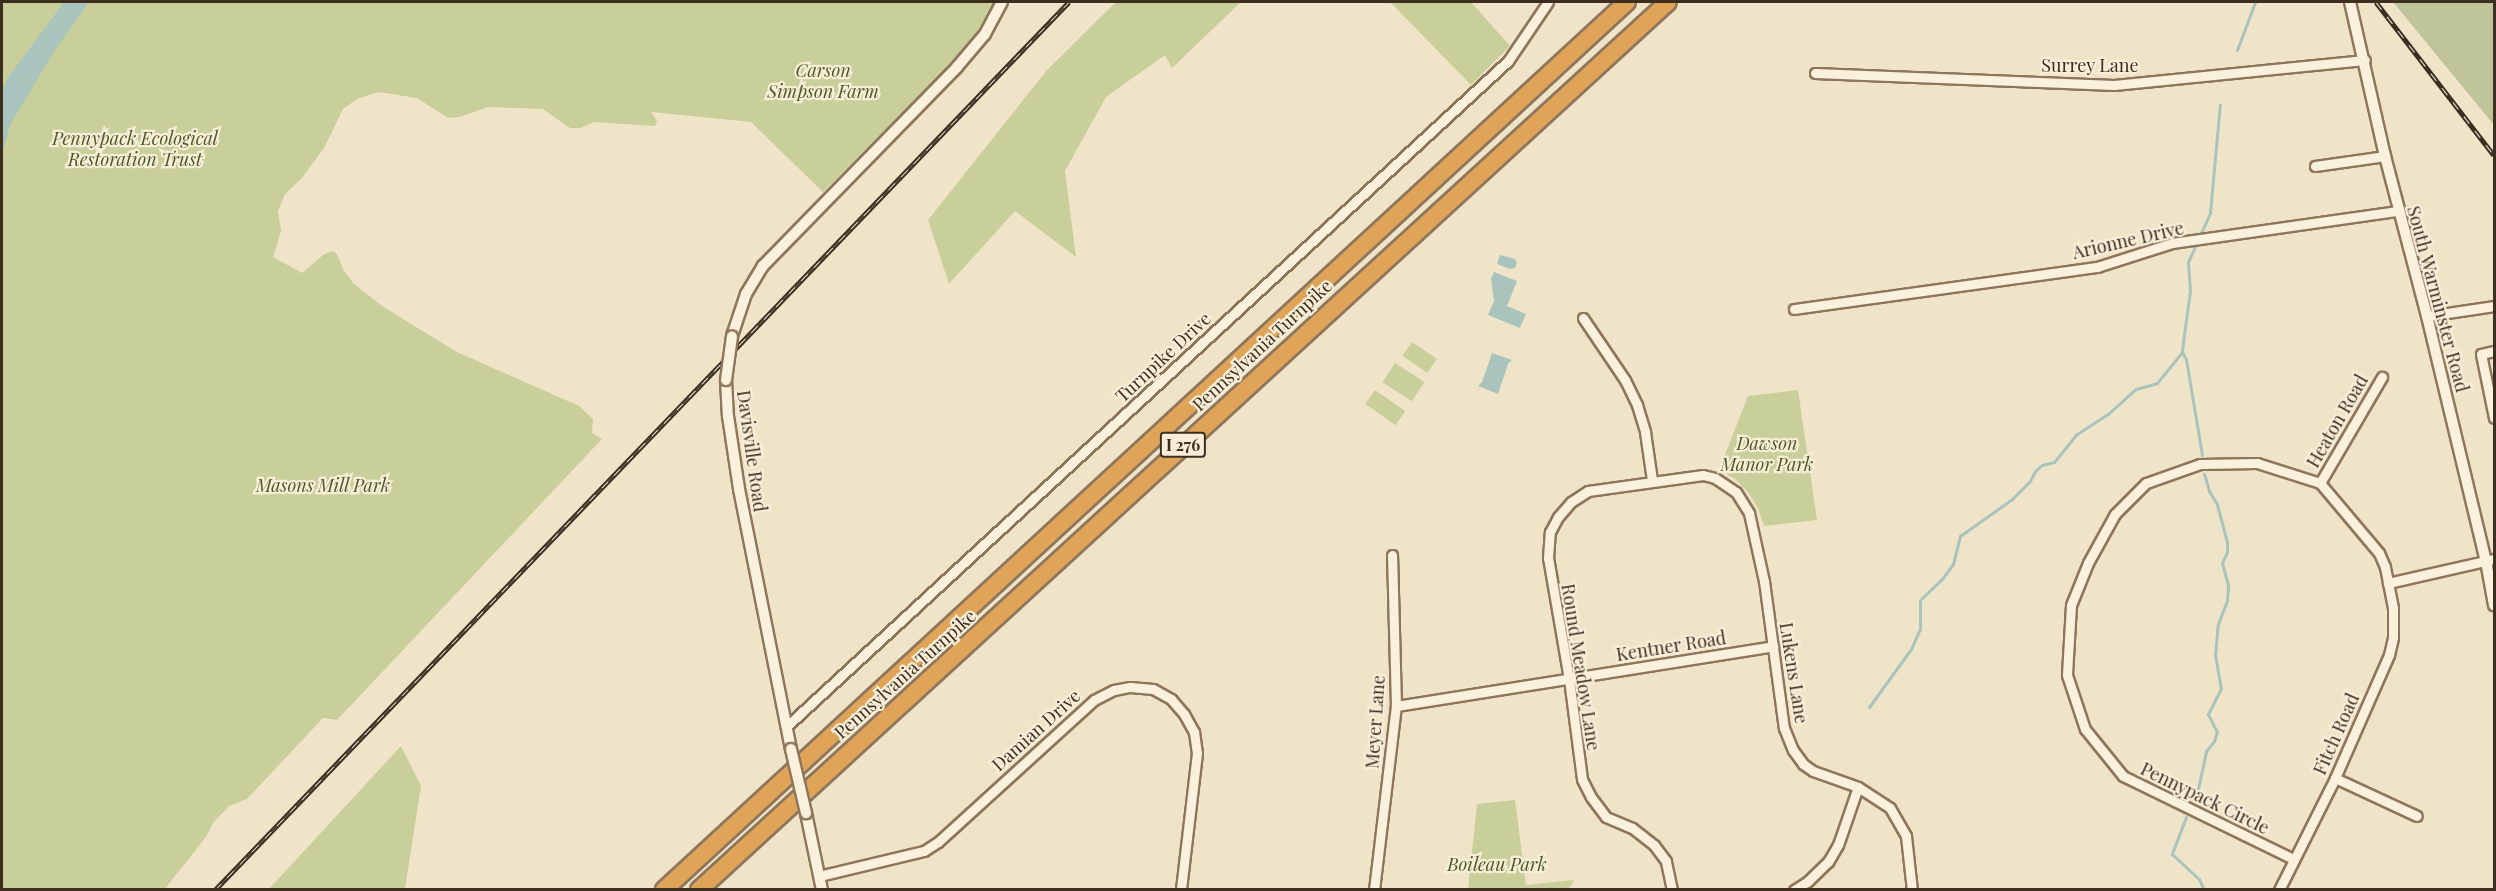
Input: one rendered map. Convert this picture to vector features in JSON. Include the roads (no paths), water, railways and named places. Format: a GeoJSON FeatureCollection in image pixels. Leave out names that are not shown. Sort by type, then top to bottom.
{"type":"FeatureCollection","features":[{"type":"Feature","properties":{"kind":"highway","name":"Pennsylvania Turnpike"},"geometry":{"type":"LineString","coordinates":[[664,890],[1627,2]]}},
{"type":"Feature","properties":{"kind":"highway","name":"Pennsylvania Turnpike"},"geometry":{"type":"LineString","coordinates":[[699,890],[1668,2]]}},
{"type":"Feature","properties":{"kind":"street","name":"Davisville Road"},"geometry":{"type":"LineString","coordinates":[[822,890],[791,749],[728,416],[726,380],[732,336],[746,294],[763,266],[957,67],[985,34],[1002,2]]}},
{"type":"Feature","properties":{"kind":"street","name":"Turnpike Drive"},"geometry":{"type":"LineString","coordinates":[[787,726],[1508,61],[1548,2]]}},
{"type":"Feature","properties":{"kind":"street","name":"South Warminster Road"},"geometry":{"type":"LineString","coordinates":[[2350,2],[2398,211],[2490,560],[2494,605]]}},
{"type":"Feature","properties":{"kind":"street","name":"Surrey Lane"},"geometry":{"type":"LineString","coordinates":[[1815,73],[2114,85],[2365,60]]}},
{"type":"Feature","properties":{"kind":"street"},"geometry":{"type":"LineString","coordinates":[[2316,166],[2385,156]]}},
{"type":"Feature","properties":{"kind":"street","name":"Arionne Drive"},"geometry":{"type":"LineString","coordinates":[[1794,309],[2097,267],[2172,243],[2193,242],[2398,211]]}},
{"type":"Feature","properties":{"kind":"street"},"geometry":{"type":"LineString","coordinates":[[2427,316],[2494,306]]}},
{"type":"Feature","properties":{"kind":"street"},"geometry":{"type":"LineString","coordinates":[[1583,318],[1625,380],[1637,405],[1645,432],[1652,480]]}},
{"type":"Feature","properties":{"kind":"street"},"geometry":{"type":"LineString","coordinates":[[2494,351],[2481,354],[2494,418]]}},
{"type":"Feature","properties":{"kind":"street","name":"Heaton Road"},"geometry":{"type":"LineString","coordinates":[[2320,483],[2382,377]]}},
{"type":"Feature","properties":{"kind":"street","name":"Pennypack Circle"},"geometry":{"type":"LineString","coordinates":[[2293,859],[2123,776],[2085,729],[2067,675],[2071,605],[2088,563],[2115,514],[2146,483],[2200,464],[2257,463],[2320,483]]}},
{"type":"Feature","properties":{"kind":"street","name":"Lukens Lane"},"geometry":{"type":"LineString","coordinates":[[1652,480],[1703,475],[1715,478],[1736,492],[1749,513],[1764,581],[1784,728],[1793,750],[1803,764],[1813,771],[1858,788],[1890,808],[1906,836],[1912,890]]}},
{"type":"Feature","properties":{"kind":"street","name":"Round Meadow Lane"},"geometry":{"type":"LineString","coordinates":[[1652,480],[1588,491],[1571,502],[1550,532],[1548,558],[1569,679],[1582,779],[1591,797],[1606,817],[1632,828],[1654,845],[1666,861],[1672,890]]}},
{"type":"Feature","properties":{"kind":"street"},"geometry":{"type":"LineString","coordinates":[[2320,483],[2379,553],[2388,583],[2490,560]]}},
{"type":"Feature","properties":{"kind":"street","name":"Meyer Lane"},"geometry":{"type":"LineString","coordinates":[[1374,890],[1396,706],[1392,555]]}},
{"type":"Feature","properties":{"kind":"street","name":"Fitch Road"},"geometry":{"type":"LineString","coordinates":[[2279,890],[2335,778],[2389,655],[2393,637],[2393,608],[2388,583]]}},
{"type":"Feature","properties":{"kind":"street","name":"Kentner Road"},"geometry":{"type":"LineString","coordinates":[[1396,706],[1773,646]]}},
{"type":"Feature","properties":{"kind":"street","name":"Damian Drive"},"geometry":{"type":"LineString","coordinates":[[819,876],[924,851],[938,842],[1094,700],[1114,690],[1130,687],[1153,690],[1171,699],[1194,732],[1197,753],[1181,890]]}},
{"type":"Feature","properties":{"kind":"street"},"geometry":{"type":"LineString","coordinates":[[2335,778],[2417,816]]}},
{"type":"Feature","properties":{"kind":"street"},"geometry":{"type":"LineString","coordinates":[[1794,890],[1807,882],[1828,862],[1838,845],[1858,788]]}},
{"type":"Feature","properties":{"kind":"water"},"geometry":{"type":"Polygon","coordinates":[[[64,2],[89,2],[55,50],[10,125],[2,155],[2,92],[7,79],[64,2]]]}},
{"type":"Feature","properties":{"kind":"water"},"geometry":{"type":"Polygon","coordinates":[[[1500,255],[1515,259],[1517,263],[1515,268],[1510,269],[1497,264],[1500,255]]]}},
{"type":"Feature","properties":{"kind":"water"},"geometry":{"type":"Polygon","coordinates":[[[1494,272],[1517,281],[1507,306],[1526,314],[1520,328],[1488,315],[1494,301],[1491,279],[1494,272]]]}},
{"type":"Feature","properties":{"kind":"water"},"geometry":{"type":"Polygon","coordinates":[[[1492,353],[1512,360],[1508,364],[1498,394],[1478,386],[1482,382],[1492,353]]]}},
{"type":"Feature","properties":{"kind":"waterway"},"geometry":{"type":"LineString","coordinates":[[2237,50],[2255,2]]}},
{"type":"Feature","properties":{"kind":"waterway"},"geometry":{"type":"LineString","coordinates":[[2202,455],[2186,359],[2182,352],[2190,291],[2188,262],[2210,213],[2220,104]]}},
{"type":"Feature","properties":{"kind":"waterway"},"geometry":{"type":"LineString","coordinates":[[1869,707],[1911,649],[1920,629],[1920,600],[1942,579],[1953,564],[1960,536],[2012,499],[2030,481],[2035,471],[2042,465],[2054,462],[2077,434],[2109,413],[2136,389],[2157,383],[2182,352]]}},
{"type":"Feature","properties":{"kind":"waterway"},"geometry":{"type":"LineString","coordinates":[[2193,799],[2198,789],[2206,751],[2214,741],[2217,732],[2208,714],[2221,689],[2215,656],[2218,624],[2227,601],[2228,585],[2222,563],[2227,552],[2227,542],[2217,504],[2209,491],[2204,474]]}},
{"type":"Feature","properties":{"kind":"waterway"},"geometry":{"type":"LineString","coordinates":[[2186,817],[2172,854],[2199,879],[2204,890]]}},
{"type":"Feature","properties":{"kind":"railway"},"geometry":{"type":"LineString","coordinates":[[215,890],[1069,2]]}},
{"type":"Feature","properties":{"kind":"railway"},"geometry":{"type":"LineString","coordinates":[[2376,2],[2494,155]]}},
{"type":"Feature","properties":{"kind":"park label","name":"Carson Simpson Farm"},"geometry":{"type":"Point","coordinates":[823,82]}},
{"type":"Feature","properties":{"kind":"park label","name":"Pennypack Ecological Restoration Trust"},"geometry":{"type":"Point","coordinates":[135,149]}},
{"type":"Feature","properties":{"kind":"park label","name":"Dawson Manor Park"},"geometry":{"type":"Point","coordinates":[1767,454]}},
{"type":"Feature","properties":{"kind":"park label","name":"Masons Mill Park"},"geometry":{"type":"Point","coordinates":[323,485]}},
{"type":"Feature","properties":{"kind":"park label","name":"Boileau Park"},"geometry":{"type":"Point","coordinates":[1497,864]}}]}
